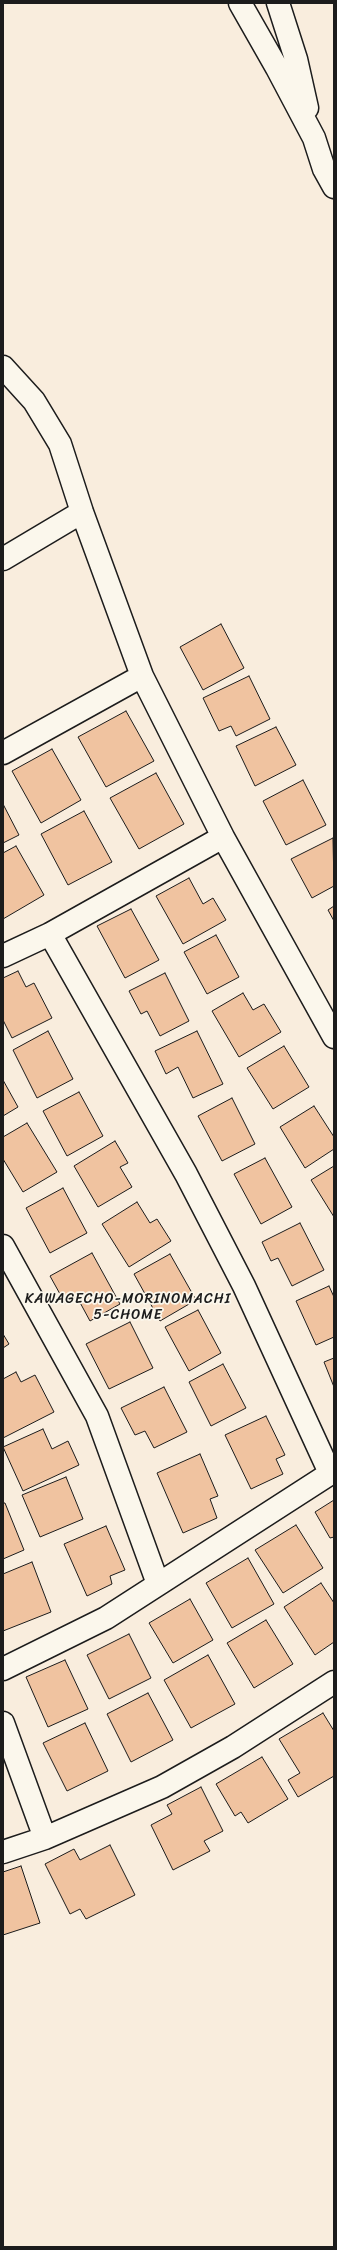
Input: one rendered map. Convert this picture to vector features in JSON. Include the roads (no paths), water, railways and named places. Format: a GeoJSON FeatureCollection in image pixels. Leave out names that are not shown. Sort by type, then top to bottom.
{"type":"FeatureCollection","features":[{"type":"Feature","properties":{"kind":"street"},"geometry":{"type":"LineString","coordinates":[[240,3],[278,68],[314,138]]}},
{"type":"Feature","properties":{"kind":"street"},"geometry":{"type":"LineString","coordinates":[[278,3],[296,60],[314,138],[324,168],[334,187]]}},
{"type":"Feature","properties":{"kind":"street"},"geometry":{"type":"LineString","coordinates":[[3,367],[34,401],[60,444],[82,512],[142,676],[223,837],[334,1037]]}},
{"type":"Feature","properties":{"kind":"street"},"geometry":{"type":"LineString","coordinates":[[3,559],[82,512]]}},
{"type":"Feature","properties":{"kind":"street"},"geometry":{"type":"LineString","coordinates":[[3,753],[142,676]]}},
{"type":"Feature","properties":{"kind":"street"},"geometry":{"type":"LineString","coordinates":[[3,956],[50,934],[223,837]]}},
{"type":"Feature","properties":{"kind":"street"},"geometry":{"type":"LineString","coordinates":[[3,1669],[106,1618],[332,1472],[244,1286],[186,1174],[50,934]]}},
{"type":"Feature","properties":{"kind":"street"},"geometry":{"type":"LineString","coordinates":[[3,1246],[97,1416],[158,1584]]}},
{"type":"Feature","properties":{"kind":"street"},"geometry":{"type":"LineString","coordinates":[[3,1852],[45,1838],[162,1787],[233,1747],[334,1682]]}},
{"type":"Feature","properties":{"kind":"street"},"geometry":{"type":"LineString","coordinates":[[3,1722],[45,1838]]}},
{"type":"Feature","properties":{"kind":"district","name":"KAWAGECHO-MORINOMACHI 5-CHOME"},"geometry":{"type":"Point","coordinates":[128,1308]}}]}
